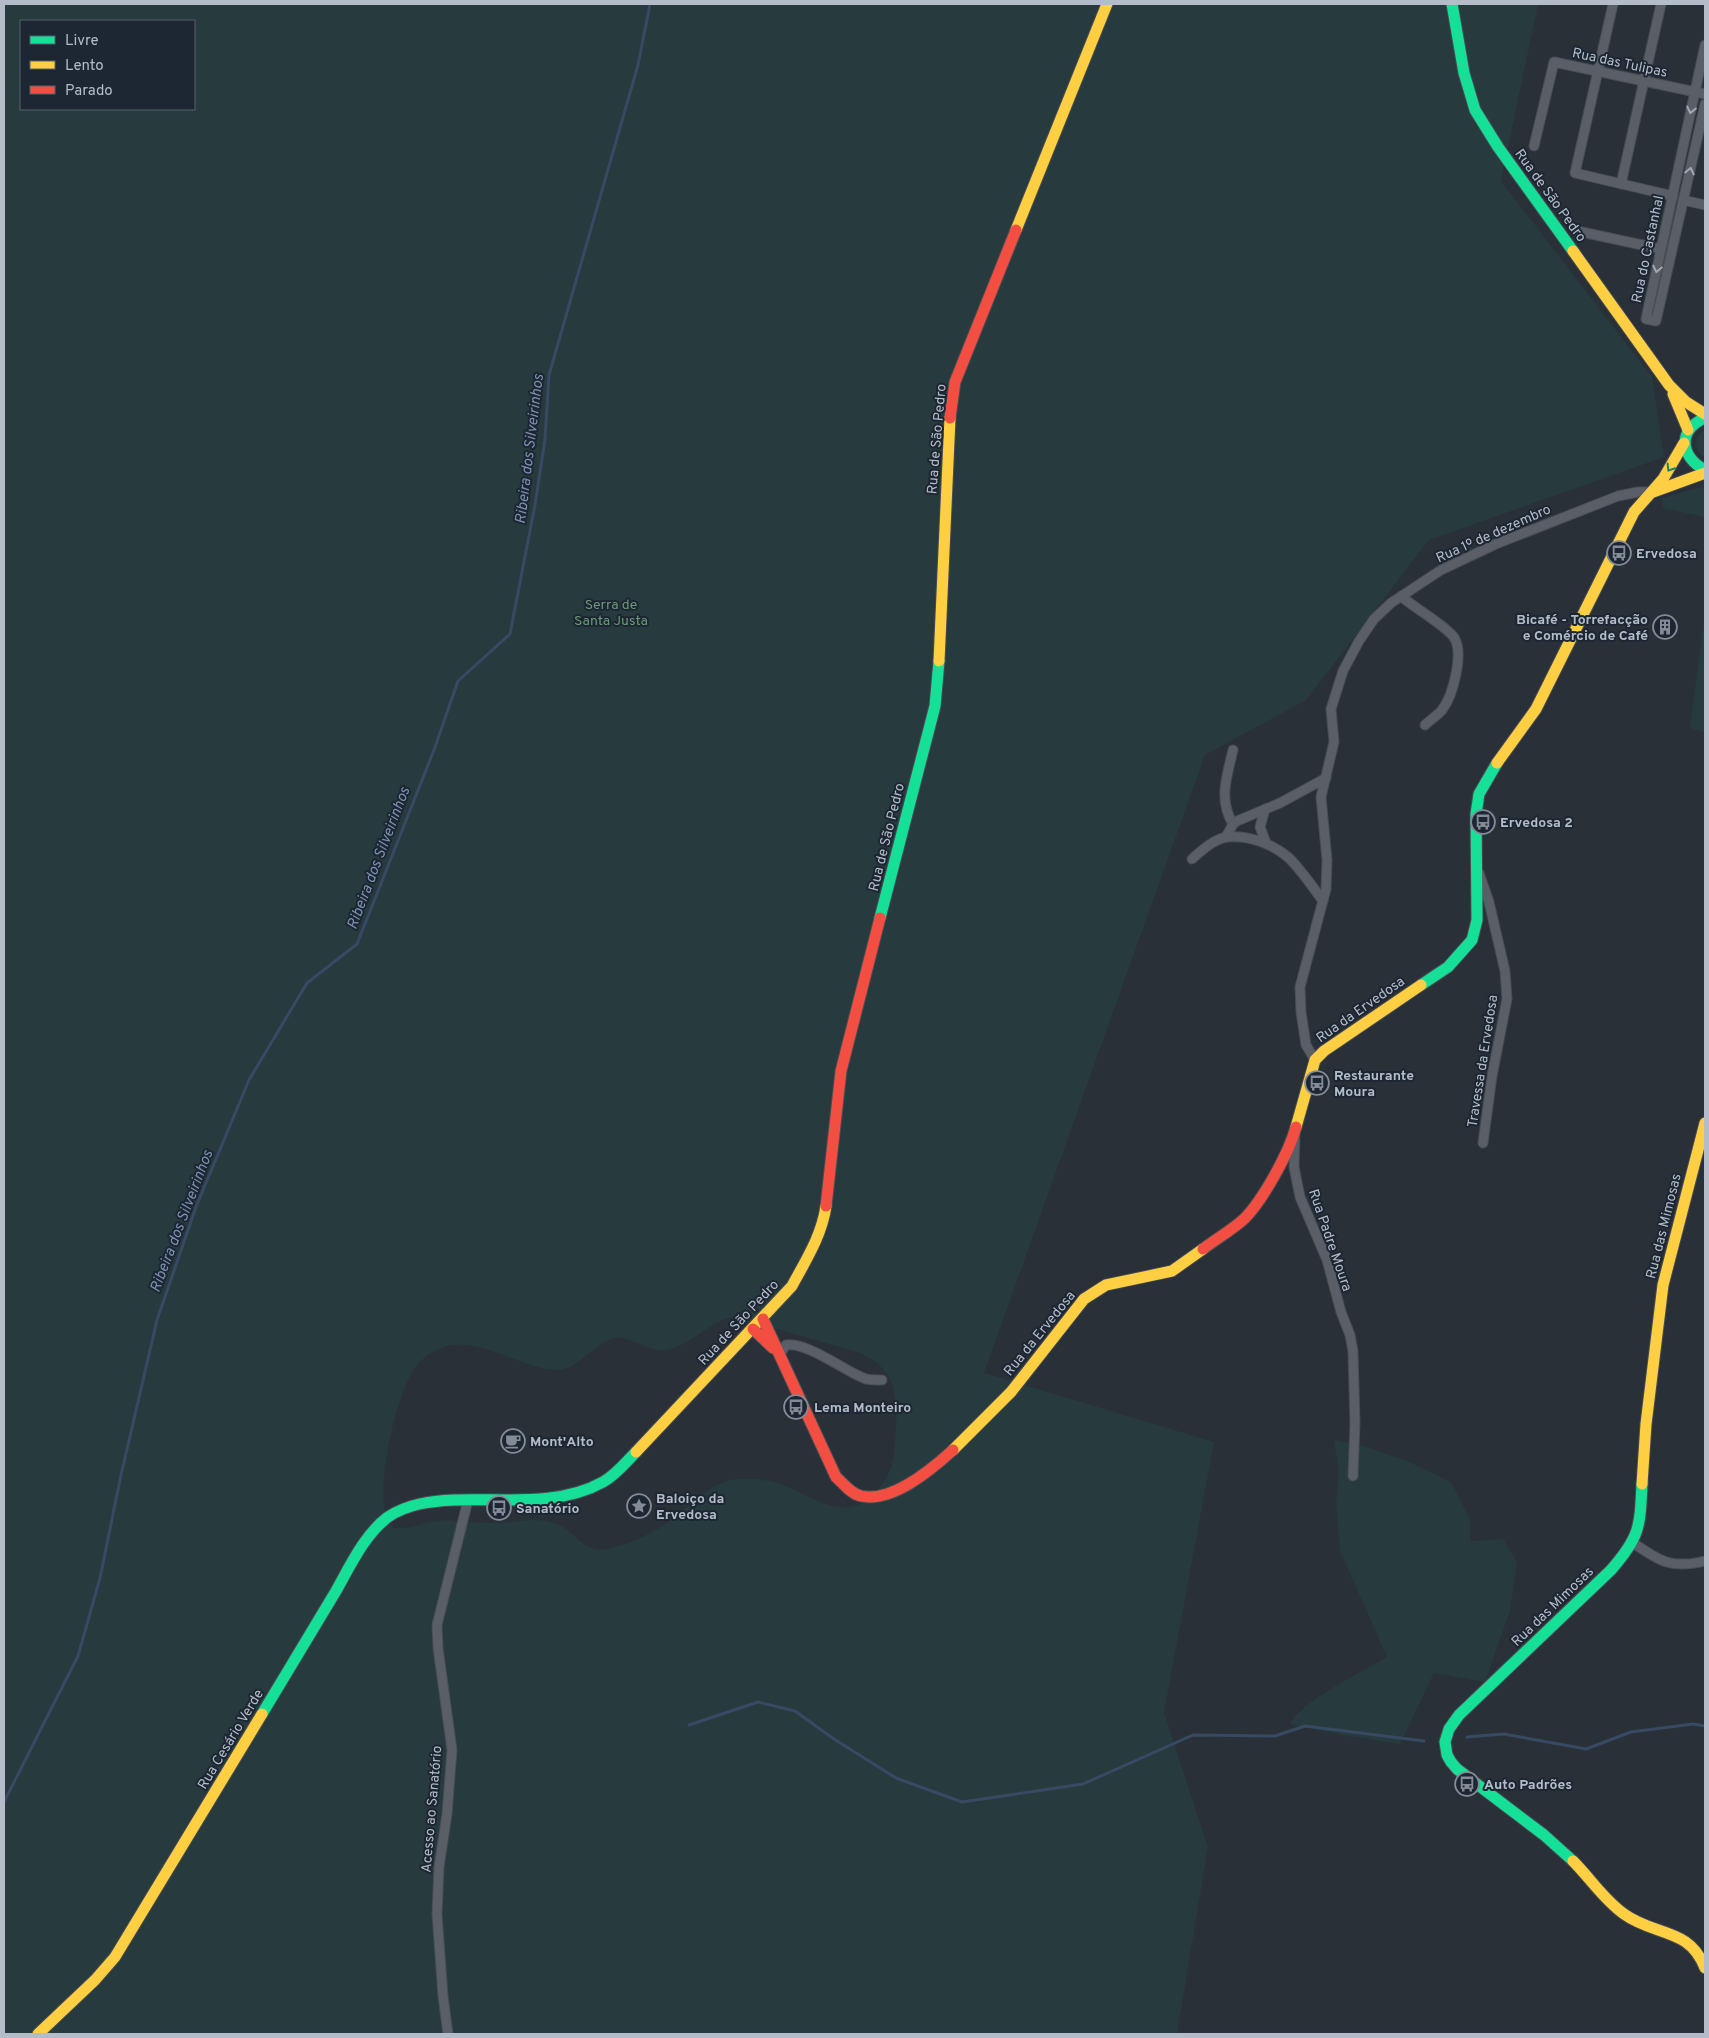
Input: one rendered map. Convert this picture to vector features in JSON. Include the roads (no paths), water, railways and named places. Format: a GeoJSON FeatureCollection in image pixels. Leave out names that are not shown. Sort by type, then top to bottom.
{"type":"FeatureCollection","features":[{"type":"Feature","properties":{"kind":"main road","name":"Rua de São Pedro"},"geometry":{"type":"LineString","coordinates":[[468,1500],[561,1496],[584,1490],[603,1482],[621,1468],[792,1286],[810,1254],[824,1223],[841,1071],[935,706],[940,653],[948,432],[955,382],[1107,4]]}},
{"type":"Feature","properties":{"kind":"main road","name":"Rua de São Pedro"},"geometry":{"type":"LineString","coordinates":[[1452,4],[1464,73],[1475,110],[1498,147],[1670,385],[1681,398],[1705,416]]}},
{"type":"Feature","properties":{"kind":"main road","name":"Rua de São Pedro"},"geometry":{"type":"LineString","coordinates":[[1670,385],[1688,430]]}},
{"type":"Feature","properties":{"kind":"main road"},"geometry":{"type":"LineString","coordinates":[[1688,430],[1705,416]]}},
{"type":"Feature","properties":{"kind":"main road","name":"Rua da Ervedosa"},"geometry":{"type":"LineString","coordinates":[[763,1319],[836,1477],[850,1491],[861,1497],[877,1497],[896,1492],[919,1478],[979,1425],[1022,1379],[1083,1300],[1100,1287],[1118,1280],[1160,1276],[1172,1271],[1243,1220],[1272,1180],[1295,1131],[1315,1060],[1448,967],[1472,940],[1477,920],[1476,814],[1479,794],[1490,773],[1536,709],[1634,512],[1664,479],[1684,443],[1688,430]]}},
{"type":"Feature","properties":{"kind":"main road"},"geometry":{"type":"LineString","coordinates":[[1684,443],[1689,458],[1705,472]]}},
{"type":"Feature","properties":{"kind":"main road","name":"Rua da Ervedosa"},"geometry":{"type":"LineString","coordinates":[[1653,492],[1705,472]]}},
{"type":"Feature","properties":{"kind":"main road","name":"Rua das Mimosas"},"geometry":{"type":"LineString","coordinates":[[1705,1123],[1663,1285],[1646,1424],[1640,1520],[1632,1542],[1611,1570],[1452,1723],[1446,1735],[1446,1753],[1457,1769],[1571,1858],[1619,1910],[1634,1921],[1693,1945],[1702,1957],[1705,1968]]}},
{"type":"Feature","properties":{"kind":"main road","name":"Rua da Ervedosa"},"geometry":{"type":"LineString","coordinates":[[753,1329],[779,1355]]}},
{"type":"Feature","properties":{"kind":"main road","name":"Rua Cesário Verde"},"geometry":{"type":"LineString","coordinates":[[38,2034],[95,1980],[124,1944],[371,1535],[387,1518],[406,1508],[430,1502],[468,1500]]}},
{"type":"Feature","properties":{"kind":"street"},"geometry":{"type":"LineString","coordinates":[[1613,4],[1575,173],[1672,196]]}},
{"type":"Feature","properties":{"kind":"street"},"geometry":{"type":"LineString","coordinates":[[1621,184],[1660,4]]}},
{"type":"Feature","properties":{"kind":"street","name":"Rua do Castanhal"},"geometry":{"type":"LineString","coordinates":[[1705,46],[1646,319],[1656,321],[1705,104]]}},
{"type":"Feature","properties":{"kind":"street","name":"Rua das Tulipas"},"geometry":{"type":"LineString","coordinates":[[1534,146],[1554,62],[1705,94]]}},
{"type":"Feature","properties":{"kind":"street"},"geometry":{"type":"LineString","coordinates":[[1683,200],[1705,205]]}},
{"type":"Feature","properties":{"kind":"street"},"geometry":{"type":"LineString","coordinates":[[1577,231],[1661,249]]}},
{"type":"Feature","properties":{"kind":"street","name":"Rua 1º de dezembro"},"geometry":{"type":"LineString","coordinates":[[1315,1060],[1306,1045],[1301,1012],[1300,987],[1326,888],[1328,860],[1321,797],[1334,742],[1331,709],[1343,671],[1359,641],[1374,619],[1400,596],[1441,570],[1496,544],[1618,496],[1638,492],[1653,492]]}},
{"type":"Feature","properties":{"kind":"street"},"geometry":{"type":"LineString","coordinates":[[1400,596],[1441,626],[1454,638],[1457,646],[1458,658],[1449,696],[1443,709],[1425,725]]}},
{"type":"Feature","properties":{"kind":"street"},"geometry":{"type":"LineString","coordinates":[[1233,750],[1224,801],[1233,824]]}},
{"type":"Feature","properties":{"kind":"street"},"geometry":{"type":"LineString","coordinates":[[1226,837],[1233,824],[1326,778]]}},
{"type":"Feature","properties":{"kind":"street"},"geometry":{"type":"LineString","coordinates":[[1265,809],[1260,827],[1266,843]]}},
{"type":"Feature","properties":{"kind":"street"},"geometry":{"type":"LineString","coordinates":[[1192,859],[1202,850],[1226,837],[1249,838],[1266,843],[1288,858],[1309,881],[1322,901]]}},
{"type":"Feature","properties":{"kind":"street","name":"Travessa da Ervedosa"},"geometry":{"type":"LineString","coordinates":[[1477,868],[1489,902],[1502,953],[1507,999],[1492,1076],[1483,1143]]}},
{"type":"Feature","properties":{"kind":"street","name":"Rua Padre Moura"},"geometry":{"type":"LineString","coordinates":[[1295,1131],[1294,1166],[1300,1197],[1326,1260],[1341,1312],[1350,1335],[1353,1351],[1355,1423],[1353,1476]]}},
{"type":"Feature","properties":{"kind":"street"},"geometry":{"type":"LineString","coordinates":[[779,1355],[786,1345],[790,1344],[809,1350],[868,1380],[882,1380]]}},
{"type":"Feature","properties":{"kind":"street","name":"Acesso ao Sanatório"},"geometry":{"type":"LineString","coordinates":[[448,2034],[443,1996],[437,1914],[439,1867],[447,1814],[452,1750],[438,1648],[437,1625],[468,1500]]}},
{"type":"Feature","properties":{"kind":"street"},"geometry":{"type":"LineString","coordinates":[[1632,1542],[1666,1563],[1687,1566],[1705,1561]]}},
{"type":"Feature","properties":{"kind":"waterway","name":"Ribeira dos Silveirinhos"},"geometry":{"type":"LineString","coordinates":[[4,1802],[78,1656],[100,1578],[121,1475],[157,1320],[196,1207],[249,1080],[307,983],[357,944],[434,750],[458,681],[510,634],[535,505],[545,439],[549,375],[638,65],[650,4]]}},
{"type":"Feature","properties":{"kind":"waterway"},"geometry":{"type":"LineString","coordinates":[[689,1725],[758,1702],[795,1711],[834,1739],[896,1778],[962,1802],[1083,1784],[1193,1735],[1275,1736],[1305,1726],[1424,1741]]}},
{"type":"Feature","properties":{"kind":"waterway"},"geometry":{"type":"LineString","coordinates":[[1467,1737],[1504,1734],[1586,1749],[1631,1732],[1693,1724],[1705,1726]]}},
{"type":"Feature","properties":{"kind":"place","name":"Ervedosa"},"geometry":{"type":"Point","coordinates":[1619,553]}},
{"type":"Feature","properties":{"kind":"place","name":"Bicafé - Torrefacção e Comércio de Café"},"geometry":{"type":"Point","coordinates":[1665,627]}},
{"type":"Feature","properties":{"kind":"place","name":"Ervedosa 2"},"geometry":{"type":"Point","coordinates":[1483,822]}},
{"type":"Feature","properties":{"kind":"place","name":"Restaurante Moura"},"geometry":{"type":"Point","coordinates":[1317,1083]}},
{"type":"Feature","properties":{"kind":"place","name":"Lema Monteiro"},"geometry":{"type":"Point","coordinates":[796,1407]}},
{"type":"Feature","properties":{"kind":"place","name":"Mont'Alto"},"geometry":{"type":"Point","coordinates":[513,1441]}},
{"type":"Feature","properties":{"kind":"place","name":"Baloiço da Ervedosa"},"geometry":{"type":"Point","coordinates":[639,1506]}},
{"type":"Feature","properties":{"kind":"place","name":"Sanatório"},"geometry":{"type":"Point","coordinates":[499,1508]}},
{"type":"Feature","properties":{"kind":"place","name":"Auto Padrões"},"geometry":{"type":"Point","coordinates":[1467,1784]}},
{"type":"Feature","properties":{"kind":"park label","name":"Serra de Santa Justa"},"geometry":{"type":"Point","coordinates":[611,612]}}]}
